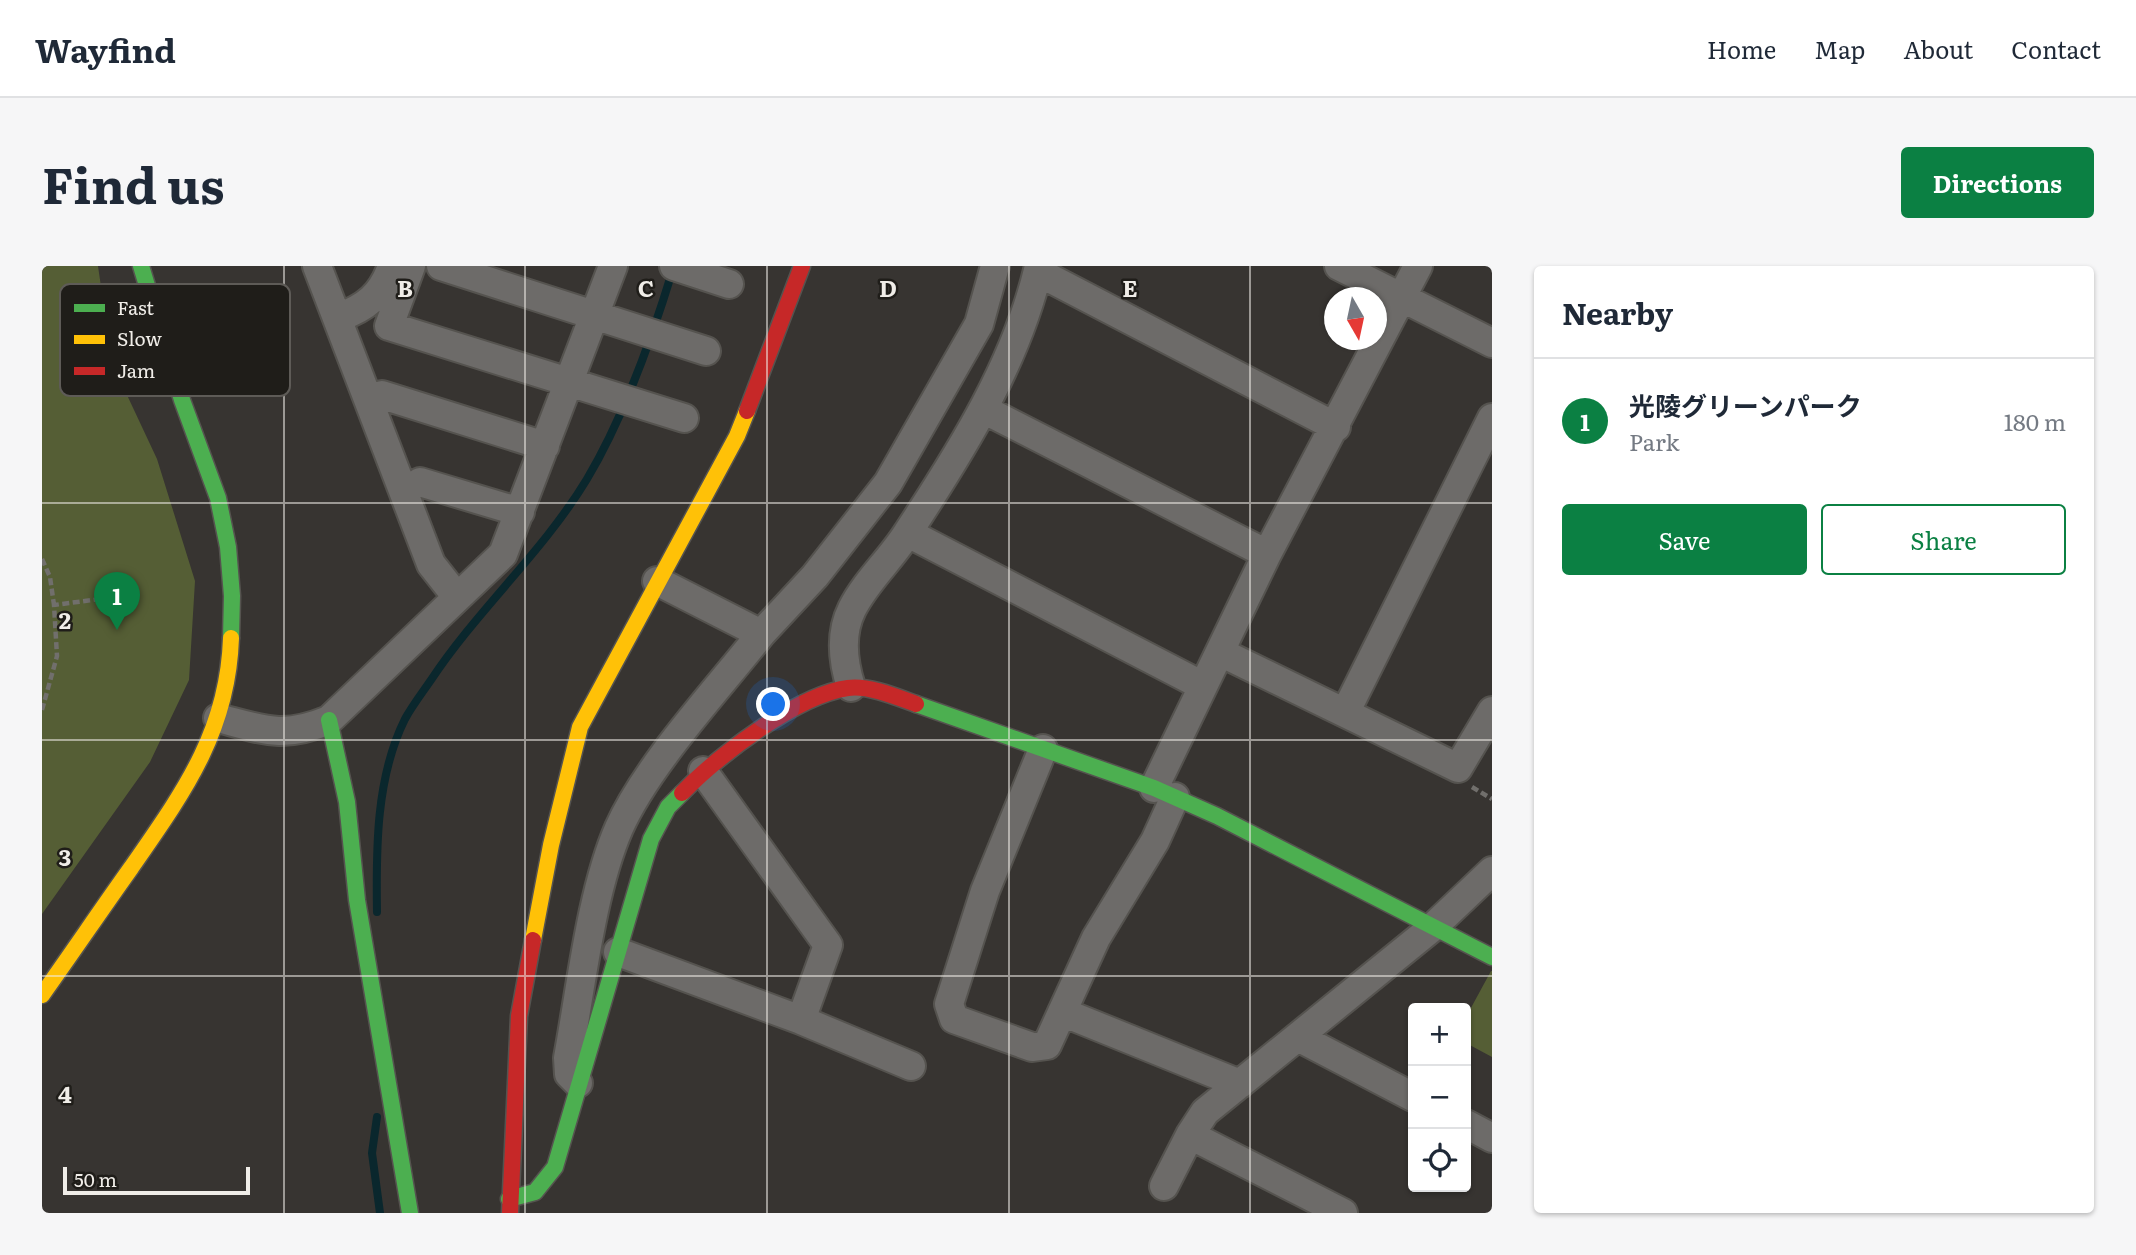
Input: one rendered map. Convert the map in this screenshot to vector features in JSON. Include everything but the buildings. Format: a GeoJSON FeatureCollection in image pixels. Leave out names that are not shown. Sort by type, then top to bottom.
{"type":"FeatureCollection","features":[{"type":"Feature","properties":{"kind":"street"},"geometry":{"type":"LineString","coordinates":[[141,266],[147,284]]}},
{"type":"Feature","properties":{"kind":"street"},"geometry":{"type":"LineString","coordinates":[[317,266],[431,564],[457,597]]}},
{"type":"Feature","properties":{"kind":"street"},"geometry":{"type":"LineString","coordinates":[[337,318],[358,311],[376,298],[392,266]]}},
{"type":"Feature","properties":{"kind":"street"},"geometry":{"type":"LineString","coordinates":[[411,266],[389,326],[684,418]]}},
{"type":"Feature","properties":{"kind":"street"},"geometry":{"type":"LineString","coordinates":[[441,266],[706,351]]}},
{"type":"Feature","properties":{"kind":"street"},"geometry":{"type":"LineString","coordinates":[[218,718],[267,731],[300,732],[329,720],[503,554],[613,266]]}},
{"type":"Feature","properties":{"kind":"street"},"geometry":{"type":"LineString","coordinates":[[674,266],[729,284]]}},
{"type":"Feature","properties":{"kind":"street"},"geometry":{"type":"LineString","coordinates":[[510,1206],[519,1016],[551,845],[580,726],[737,436],[802,266]]}},
{"type":"Feature","properties":{"kind":"street"},"geometry":{"type":"LineString","coordinates":[[580,1084],[569,1074],[568,1058],[605,862],[620,826],[641,788],[761,634],[815,576],[888,483],[979,324],[995,266]]}},
{"type":"Feature","properties":{"kind":"street"},"geometry":{"type":"LineString","coordinates":[[1339,266],[1492,343]]}},
{"type":"Feature","properties":{"kind":"street"},"geometry":{"type":"LineString","coordinates":[[1044,749],[985,891],[949,1004],[954,1019],[1032,1047],[1047,1045],[1096,938],[1155,841],[1164,793],[1203,686],[1267,554],[1336,427],[1418,266]]}},
{"type":"Feature","properties":{"kind":"street"},"geometry":{"type":"LineString","coordinates":[[850,687],[844,665],[845,630],[852,608],[908,533],[983,409],[1021,329],[1038,269],[1336,427]]}},
{"type":"Feature","properties":{"kind":"street"},"geometry":{"type":"LineString","coordinates":[[382,395],[544,446]]}},
{"type":"Feature","properties":{"kind":"street"},"geometry":{"type":"LineString","coordinates":[[42,995],[190,783],[218,718],[230,667],[232,596],[228,547],[218,498],[181,396]]}},
{"type":"Feature","properties":{"kind":"street"},"geometry":{"type":"LineString","coordinates":[[983,409],[1267,554]]}},
{"type":"Feature","properties":{"kind":"street"},"geometry":{"type":"LineString","coordinates":[[1345,713],[1492,418]]}},
{"type":"Feature","properties":{"kind":"street"},"geometry":{"type":"LineString","coordinates":[[421,482],[520,512]]}},
{"type":"Feature","properties":{"kind":"street"},"geometry":{"type":"LineString","coordinates":[[908,533],[1203,686]]}},
{"type":"Feature","properties":{"kind":"street"},"geometry":{"type":"LineString","coordinates":[[657,581],[761,634]]}},
{"type":"Feature","properties":{"kind":"street"},"geometry":{"type":"LineString","coordinates":[[1220,652],[1458,768],[1492,711]]}},
{"type":"Feature","properties":{"kind":"street"},"geometry":{"type":"LineString","coordinates":[[510,1206],[535,1192],[555,1167],[651,839],[668,807],[704,771],[813,697],[850,687],[893,696],[1164,793],[1217,816],[1492,957]]}},
{"type":"Feature","properties":{"kind":"street"},"geometry":{"type":"LineString","coordinates":[[329,720],[347,802],[358,900],[410,1213]]}},
{"type":"Feature","properties":{"kind":"street"},"geometry":{"type":"LineString","coordinates":[[704,771],[828,945],[801,1020]]}},
{"type":"Feature","properties":{"kind":"street"},"geometry":{"type":"LineString","coordinates":[[1164,1186],[1205,1112],[1433,927],[1492,871]]}},
{"type":"Feature","properties":{"kind":"street"},"geometry":{"type":"LineString","coordinates":[[618,953],[801,1020],[911,1066]]}},
{"type":"Feature","properties":{"kind":"street"},"geometry":{"type":"LineString","coordinates":[[1062,1012],[1240,1084]]}},
{"type":"Feature","properties":{"kind":"street"},"geometry":{"type":"LineString","coordinates":[[1298,1037],[1408,1094]]}},
{"type":"Feature","properties":{"kind":"street"},"geometry":{"type":"LineString","coordinates":[[1471,1127],[1492,1138]]}},
{"type":"Feature","properties":{"kind":"street"},"geometry":{"type":"LineString","coordinates":[[1190,1135],[1343,1213]]}},
{"type":"Feature","properties":{"kind":"path"},"geometry":{"type":"LineString","coordinates":[[42,559],[50,577],[57,656],[42,710]]}},
{"type":"Feature","properties":{"kind":"path"},"geometry":{"type":"LineString","coordinates":[[54,605],[108,598]]}},
{"type":"Feature","properties":{"kind":"green space"},"geometry":{"type":"Polygon","coordinates":[[[42,266],[98,266],[101,284],[60,284],[60,396],[127,396],[157,459],[195,581],[189,680],[150,762],[42,914],[42,266]]]}},
{"type":"Feature","properties":{"kind":"green space"},"geometry":{"type":"Polygon","coordinates":[[[1492,971],[1492,1057],[1471,1046],[1471,1008],[1492,971]]]}},
{"type":"Feature","properties":{"kind":"waterway"},"geometry":{"type":"LineString","coordinates":[[377,912],[378,839],[383,789],[395,741],[405,719],[449,654],[551,531],[587,479],[613,430],[636,377],[673,269]]}},
{"type":"Feature","properties":{"kind":"waterway"},"geometry":{"type":"LineString","coordinates":[[377,1117],[372,1153],[380,1213]]}},
{"type":"Feature","properties":{"kind":"traffic: fast"},"geometry":{"type":"LineString","coordinates":[[141,266],[147,284]]}},
{"type":"Feature","properties":{"kind":"traffic: fast"},"geometry":{"type":"LineString","coordinates":[[181,396],[218,498],[228,547],[232,596],[231,638]]}},
{"type":"Feature","properties":{"kind":"traffic: fast"},"geometry":{"type":"LineString","coordinates":[[916,704],[1154,788],[1217,816],[1492,957]]}},
{"type":"Feature","properties":{"kind":"traffic: fast"},"geometry":{"type":"LineString","coordinates":[[329,720],[347,802],[357,900],[410,1213]]}},
{"type":"Feature","properties":{"kind":"traffic: fast"},"geometry":{"type":"LineString","coordinates":[[509,1199],[535,1192],[555,1167],[651,839],[668,807],[682,793]]}},
{"type":"Feature","properties":{"kind":"traffic: slow"},"geometry":{"type":"LineString","coordinates":[[533,940],[551,845],[580,727],[737,436],[747,411]]}},
{"type":"Feature","properties":{"kind":"traffic: slow"},"geometry":{"type":"LineString","coordinates":[[42,995],[185,787],[212,732],[221,703],[228,672],[231,638]]}},
{"type":"Feature","properties":{"kind":"traffic: jam"},"geometry":{"type":"LineString","coordinates":[[747,411],[802,266]]}},
{"type":"Feature","properties":{"kind":"traffic: jam"},"geometry":{"type":"LineString","coordinates":[[682,793],[716,762],[759,729],[806,702],[828,693],[848,688],[864,688],[916,704]]}},
{"type":"Feature","properties":{"kind":"traffic: jam"},"geometry":{"type":"LineString","coordinates":[[510,1213],[519,1016],[533,940]]}},
{"type":"Feature","properties":{"kind":"place","name":"光陵グリーンパーク"},"geometry":{"type":"Point","coordinates":[117,630]}}]}
